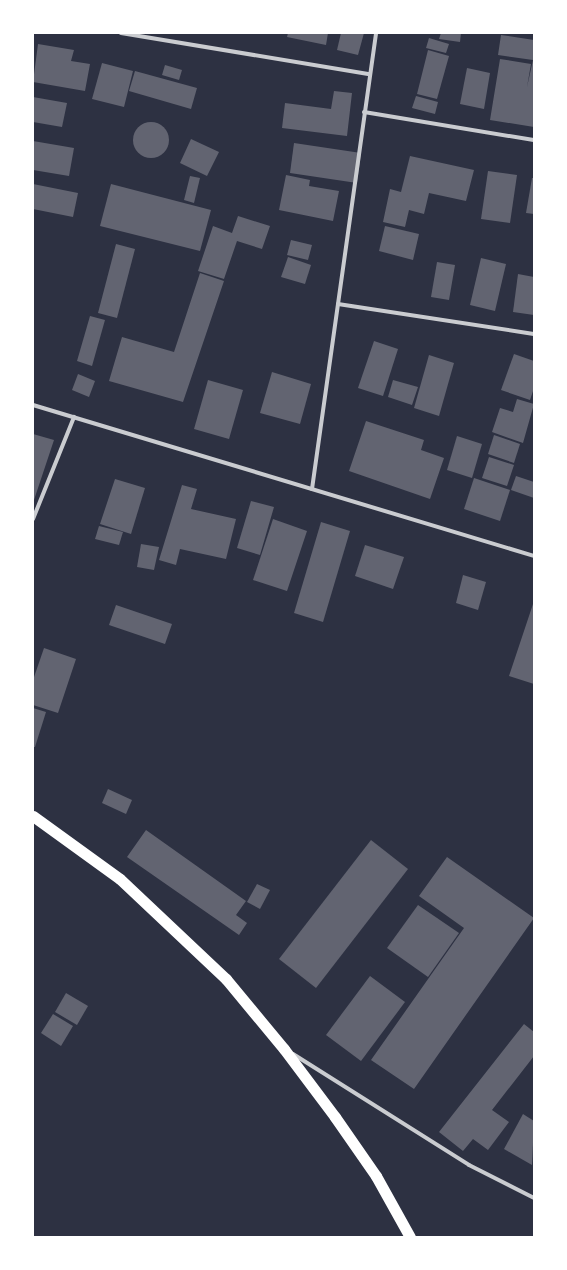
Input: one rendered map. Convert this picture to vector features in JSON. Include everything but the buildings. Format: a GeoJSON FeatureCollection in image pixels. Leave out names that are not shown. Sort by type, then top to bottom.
{"type":"FeatureCollection","features":[{"type":"Feature","properties":{"kind":"highway"},"geometry":{"type":"LineString","coordinates":[[33,816],[120,879],[176,930],[226,979],[284,1049],[376,1176],[410,1237]]}},
{"type":"Feature","properties":{"kind":"street"},"geometry":{"type":"LineString","coordinates":[[121,33],[370,74]]}},
{"type":"Feature","properties":{"kind":"street"},"geometry":{"type":"LineString","coordinates":[[312,489],[376,33]]}},
{"type":"Feature","properties":{"kind":"street"},"geometry":{"type":"LineString","coordinates":[[364,112],[534,140]]}},
{"type":"Feature","properties":{"kind":"street"},"geometry":{"type":"LineString","coordinates":[[338,304],[534,334]]}},
{"type":"Feature","properties":{"kind":"street"},"geometry":{"type":"LineString","coordinates":[[33,405],[534,556]]}},
{"type":"Feature","properties":{"kind":"street"},"geometry":{"type":"LineString","coordinates":[[33,519],[74,417]]}},
{"type":"Feature","properties":{"kind":"street"},"geometry":{"type":"LineString","coordinates":[[284,1049],[470,1165],[534,1198]]}}]}
